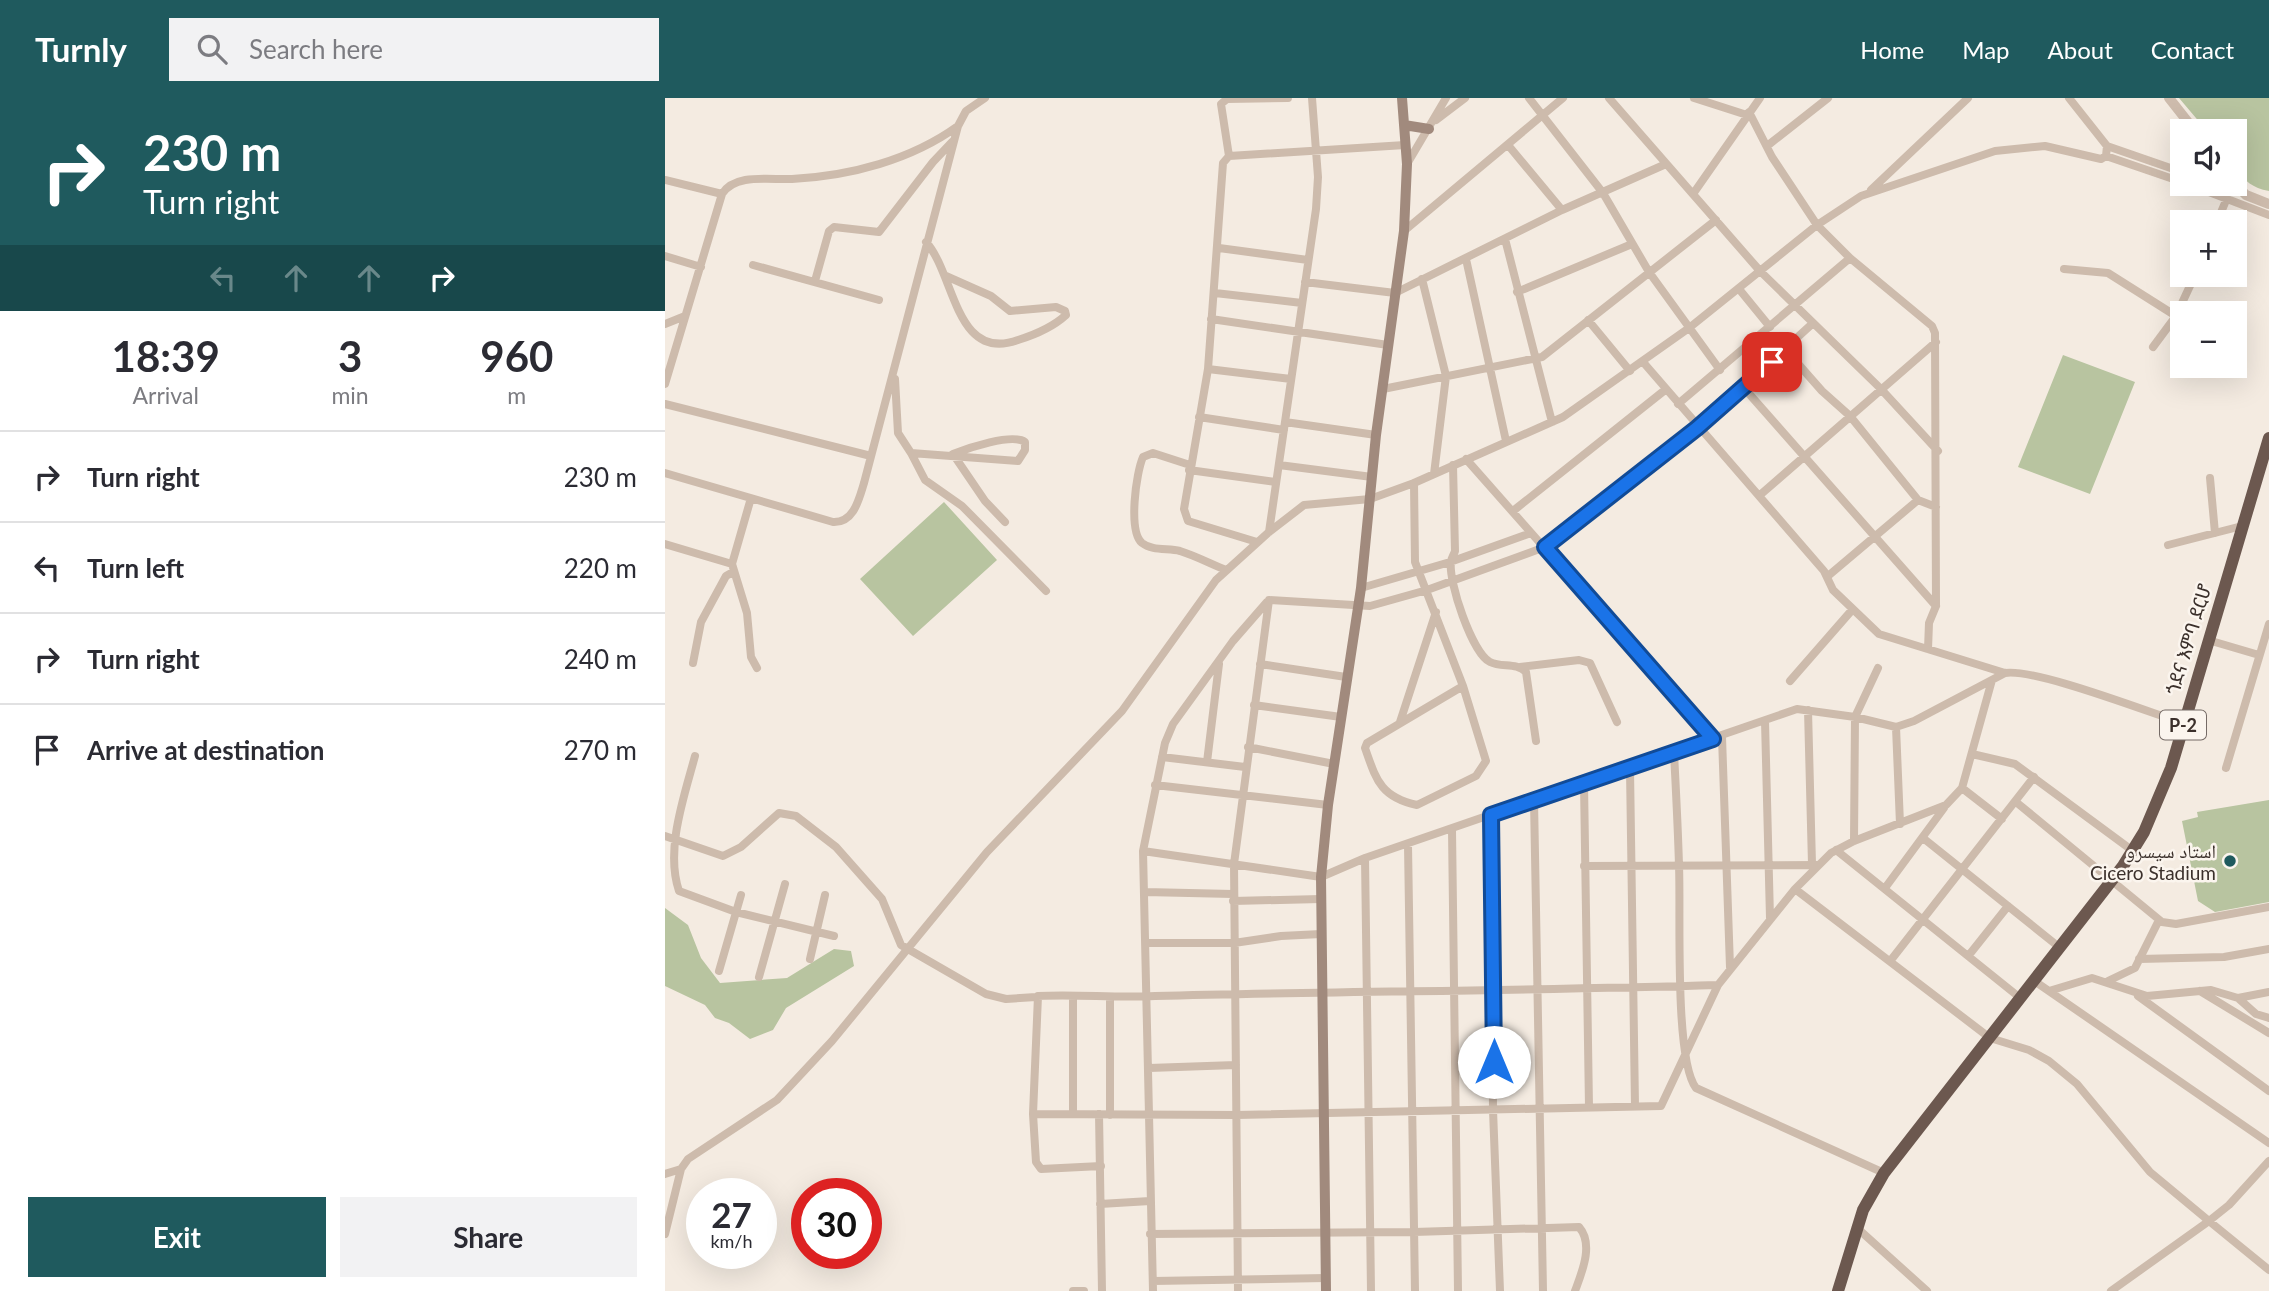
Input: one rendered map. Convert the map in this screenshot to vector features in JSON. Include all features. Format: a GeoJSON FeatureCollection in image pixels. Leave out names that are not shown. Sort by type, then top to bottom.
{"type":"FeatureCollection","features":[{"type":"Feature","properties":{"kind":"highway","name":"ጎደና እምባ ደርሆ"},"geometry":{"type":"LineString","coordinates":[[2033,980],[2133,851],[2165,786],[2268,442]]}},
{"type":"Feature","properties":{"kind":"highway","name":"P-2"},"geometry":{"type":"LineString","coordinates":[[1838,1291],[1856,1227],[1884,1172],[2033,980]]}},
{"type":"Feature","properties":{"kind":"main road"},"geometry":{"type":"LineString","coordinates":[[1326,1291],[1321,877],[1328,805],[1361,588],[1376,435],[1404,231],[1406,164],[1402,98]]}},
{"type":"Feature","properties":{"kind":"main road"},"geometry":{"type":"LineString","coordinates":[[1404,125],[1431,125]]}},
{"type":"Feature","properties":{"kind":"street"},"geometry":{"type":"LineString","coordinates":[[665,473],[840,522],[856,509],[958,126],[966,111],[985,98]]}},
{"type":"Feature","properties":{"kind":"street"},"geometry":{"type":"LineString","coordinates":[[1229,156],[1221,104],[1227,99],[1288,98]]}},
{"type":"Feature","properties":{"kind":"street"},"geometry":{"type":"LineString","coordinates":[[1269,532],[1316,209],[1312,98]]}},
{"type":"Feature","properties":{"kind":"street"},"geometry":{"type":"LineString","coordinates":[[1406,164],[1446,98]]}},
{"type":"Feature","properties":{"kind":"street"},"geometry":{"type":"LineString","coordinates":[[1431,125],[1465,98]]}},
{"type":"Feature","properties":{"kind":"street"},"geometry":{"type":"LineString","coordinates":[[1529,98],[1603,193],[1649,272],[1720,370]]}},
{"type":"Feature","properties":{"kind":"street"},"geometry":{"type":"LineString","coordinates":[[1404,231],[1563,98]]}},
{"type":"Feature","properties":{"kind":"street"},"geometry":{"type":"LineString","coordinates":[[1609,98],[1760,271],[1880,388],[1938,451]]}},
{"type":"Feature","properties":{"kind":"street"},"geometry":{"type":"LineString","coordinates":[[1694,98],[1748,114],[1817,225],[1850,258],[1932,326],[1936,342],[1938,451],[1936,606],[1929,623],[1928,649]]}},
{"type":"Feature","properties":{"kind":"street"},"geometry":{"type":"LineString","coordinates":[[1693,194],[1760,98]]}},
{"type":"Feature","properties":{"kind":"street"},"geometry":{"type":"LineString","coordinates":[[1767,146],[1828,98]]}},
{"type":"Feature","properties":{"kind":"street"},"geometry":{"type":"LineString","coordinates":[[665,1234],[681,1169],[696,1152],[777,1100],[832,1041],[906,947],[987,852],[1122,711],[1226,570],[1257,542],[1304,505],[1370,499],[1414,483],[1552,422],[1689,328],[1817,225],[1868,194],[1968,98]]}},
{"type":"Feature","properties":{"kind":"street"},"geometry":{"type":"LineString","coordinates":[[2069,98],[2108,146],[2170,168]]}},
{"type":"Feature","properties":{"kind":"street"},"geometry":{"type":"LineString","coordinates":[[2169,98],[2186,119]]}},
{"type":"Feature","properties":{"kind":"street"},"geometry":{"type":"LineString","coordinates":[[665,384],[722,194],[732,183],[796,179],[875,164],[929,146],[958,126]]}},
{"type":"Feature","properties":{"kind":"street"},"geometry":{"type":"LineString","coordinates":[[815,281],[829,232],[834,227],[879,232],[933,162],[954,141]]}},
{"type":"Feature","properties":{"kind":"street"},"geometry":{"type":"LineString","coordinates":[[1257,542],[1185,519],[1184,497],[1207,369],[1219,248],[1220,180],[1223,163],[1229,156],[1405,145]]}},
{"type":"Feature","properties":{"kind":"street"},"geometry":{"type":"LineString","coordinates":[[1508,145],[1562,210]]}},
{"type":"Feature","properties":{"kind":"street"},"geometry":{"type":"LineString","coordinates":[[1868,194],[2014,147],[2045,146],[2101,159],[2106,156],[2170,178]]}},
{"type":"Feature","properties":{"kind":"street"},"geometry":{"type":"LineString","coordinates":[[2106,156],[2108,146]]}},
{"type":"Feature","properties":{"kind":"street"},"geometry":{"type":"LineString","coordinates":[[1305,282],[1395,293],[1562,210],[1666,164]]}},
{"type":"Feature","properties":{"kind":"street"},"geometry":{"type":"LineString","coordinates":[[665,180],[722,194]]}},
{"type":"Feature","properties":{"kind":"street"},"geometry":{"type":"LineString","coordinates":[[2247,195],[2269,204]]}},
{"type":"Feature","properties":{"kind":"street"},"geometry":{"type":"LineString","coordinates":[[2221,196],[2269,215]]}},
{"type":"Feature","properties":{"kind":"street"},"geometry":{"type":"LineString","coordinates":[[2222,210],[2227,198]]}},
{"type":"Feature","properties":{"kind":"street"},"geometry":{"type":"LineString","coordinates":[[1383,389],[1542,357],[1716,220]]}},
{"type":"Feature","properties":{"kind":"street"},"geometry":{"type":"LineString","coordinates":[[1505,239],[1533,359],[1552,422]]}},
{"type":"Feature","properties":{"kind":"street"},"geometry":{"type":"LineString","coordinates":[[926,242],[936,253],[954,304],[971,332],[996,345],[1022,339],[1066,315],[1065,311],[1056,307],[1010,311],[991,296],[946,276]]}},
{"type":"Feature","properties":{"kind":"street"},"geometry":{"type":"LineString","coordinates":[[1517,292],[1632,244]]}},
{"type":"Feature","properties":{"kind":"street"},"geometry":{"type":"LineString","coordinates":[[1219,248],[1308,260]]}},
{"type":"Feature","properties":{"kind":"street"},"geometry":{"type":"LineString","coordinates":[[665,256],[701,267]]}},
{"type":"Feature","properties":{"kind":"street"},"geometry":{"type":"LineString","coordinates":[[1678,404],[1850,258]]}},
{"type":"Feature","properties":{"kind":"street"},"geometry":{"type":"LineString","coordinates":[[1467,259],[1506,441]]}},
{"type":"Feature","properties":{"kind":"street"},"geometry":{"type":"LineString","coordinates":[[753,265],[879,300]]}},
{"type":"Feature","properties":{"kind":"street"},"geometry":{"type":"LineString","coordinates":[[2064,269],[2108,273],[2170,312]]}},
{"type":"Feature","properties":{"kind":"street"},"geometry":{"type":"LineString","coordinates":[[1422,279],[1446,376],[1434,474]]}},
{"type":"Feature","properties":{"kind":"street"},"geometry":{"type":"LineString","coordinates":[[1739,289],[1770,327]]}},
{"type":"Feature","properties":{"kind":"street"},"geometry":{"type":"LineString","coordinates":[[1215,293],[1302,303]]}},
{"type":"Feature","properties":{"kind":"street"},"geometry":{"type":"LineString","coordinates":[[665,324],[685,316]]}},
{"type":"Feature","properties":{"kind":"street"},"geometry":{"type":"LineString","coordinates":[[1212,319],[1388,345]]}},
{"type":"Feature","properties":{"kind":"street"},"geometry":{"type":"LineString","coordinates":[[1588,320],[1630,371]]}},
{"type":"Feature","properties":{"kind":"street"},"geometry":{"type":"LineString","coordinates":[[1269,600],[1370,606],[1427,590],[1545,547],[1697,428],[1812,324]]}},
{"type":"Feature","properties":{"kind":"street"},"geometry":{"type":"LineString","coordinates":[[2153,347],[2170,324]]}},
{"type":"Feature","properties":{"kind":"street"},"geometry":{"type":"LineString","coordinates":[[1759,495],[1936,342]]}},
{"type":"Feature","properties":{"kind":"street"},"geometry":{"type":"LineString","coordinates":[[1785,349],[1850,416],[1918,500],[1936,507]]}},
{"type":"Feature","properties":{"kind":"street"},"geometry":{"type":"LineString","coordinates":[[1643,362],[1697,428],[1828,576],[1833,590],[1879,634],[2005,673],[2017,673],[2054,682],[2183,723]]}},
{"type":"Feature","properties":{"kind":"street"},"geometry":{"type":"LineString","coordinates":[[895,369],[898,433],[925,480],[962,506],[1046,591]]}},
{"type":"Feature","properties":{"kind":"street"},"geometry":{"type":"LineString","coordinates":[[1207,369],[1291,379]]}},
{"type":"Feature","properties":{"kind":"street"},"geometry":{"type":"LineString","coordinates":[[1744,388],[1936,606]]}},
{"type":"Feature","properties":{"kind":"street"},"geometry":{"type":"LineString","coordinates":[[1513,511],[1665,390]]}},
{"type":"Feature","properties":{"kind":"street"},"geometry":{"type":"LineString","coordinates":[[665,404],[871,456]]}},
{"type":"Feature","properties":{"kind":"street"},"geometry":{"type":"LineString","coordinates":[[1199,417],[1376,435]]}},
{"type":"Feature","properties":{"kind":"street"},"geometry":{"type":"LineString","coordinates":[[911,453],[953,454],[1018,461],[1025,450],[1025,442],[1016,438],[978,445],[953,454]]}},
{"type":"Feature","properties":{"kind":"street"},"geometry":{"type":"LineString","coordinates":[[1226,570],[1177,550],[1146,545],[1139,538],[1135,501],[1136,479],[1143,457],[1153,453],[1190,467],[1276,482]]}},
{"type":"Feature","properties":{"kind":"street"},"geometry":{"type":"LineString","coordinates":[[953,454],[985,501],[1005,522]]}},
{"type":"Feature","properties":{"kind":"street"},"geometry":{"type":"LineString","coordinates":[[1466,459],[1718,738],[1730,967]]}},
{"type":"Feature","properties":{"kind":"street"},"geometry":{"type":"LineString","coordinates":[[1279,465],[1372,477]]}},
{"type":"Feature","properties":{"kind":"street"},"geometry":{"type":"LineString","coordinates":[[1453,465],[1455,551],[1450,562],[1464,621],[1476,649],[1492,663],[1520,667],[1579,660],[1590,663],[1617,722]]}},
{"type":"Feature","properties":{"kind":"street"},"geometry":{"type":"LineString","coordinates":[[2210,478],[2215,533]]}},
{"type":"Feature","properties":{"kind":"street"},"geometry":{"type":"LineString","coordinates":[[1414,483],[1415,562],[1463,686],[1486,761],[1476,776],[1416,805],[1385,791],[1377,782],[1365,748],[1370,739],[1463,686]]}},
{"type":"Feature","properties":{"kind":"street"},"geometry":{"type":"LineString","coordinates":[[693,663],[701,622],[732,568],[751,498]]}},
{"type":"Feature","properties":{"kind":"street"},"geometry":{"type":"LineString","coordinates":[[1828,576],[1918,500]]}},
{"type":"Feature","properties":{"kind":"street"},"geometry":{"type":"LineString","coordinates":[[2168,545],[2242,526]]}},
{"type":"Feature","properties":{"kind":"street"},"geometry":{"type":"LineString","coordinates":[[1361,588],[1450,562],[1531,533]]}},
{"type":"Feature","properties":{"kind":"street"},"geometry":{"type":"LineString","coordinates":[[665,544],[732,568]]}},
{"type":"Feature","properties":{"kind":"street"},"geometry":{"type":"LineString","coordinates":[[732,568],[747,613],[751,657],[757,668]]}},
{"type":"Feature","properties":{"kind":"street"},"geometry":{"type":"LineString","coordinates":[[1153,1291],[1143,851],[1155,785],[1173,724],[1269,600]]}},
{"type":"Feature","properties":{"kind":"street"},"geometry":{"type":"LineString","coordinates":[[1238,1291],[1234,864],[1241,794],[1269,600]]}},
{"type":"Feature","properties":{"kind":"street"},"geometry":{"type":"LineString","coordinates":[[1790,681],[1852,610]]}},
{"type":"Feature","properties":{"kind":"street"},"geometry":{"type":"LineString","coordinates":[[1400,722],[1436,612]]}},
{"type":"Feature","properties":{"kind":"street"},"geometry":{"type":"LineString","coordinates":[[2226,768],[2269,624]]}},
{"type":"Feature","properties":{"kind":"street"},"geometry":{"type":"LineString","coordinates":[[2209,640],[2259,655]]}},
{"type":"Feature","properties":{"kind":"street"},"geometry":{"type":"LineString","coordinates":[[1207,762],[1220,661]]}},
{"type":"Feature","properties":{"kind":"street"},"geometry":{"type":"LineString","coordinates":[[1260,664],[1346,677]]}},
{"type":"Feature","properties":{"kind":"street"},"geometry":{"type":"LineString","coordinates":[[1520,667],[1526,672],[1536,741]]}},
{"type":"Feature","properties":{"kind":"street"},"geometry":{"type":"LineString","coordinates":[[1854,841],[1855,717],[1878,668]]}},
{"type":"Feature","properties":{"kind":"street"},"geometry":{"type":"LineString","coordinates":[[1143,851],[1321,877],[1365,859],[1797,709],[1855,717],[1896,727],[1914,722],[2005,673]]}},
{"type":"Feature","properties":{"kind":"street"},"geometry":{"type":"LineString","coordinates":[[1885,888],[1946,805],[1962,788],[1992,680]]}},
{"type":"Feature","properties":{"kind":"street"},"geometry":{"type":"LineString","coordinates":[[1254,705],[1341,717]]}},
{"type":"Feature","properties":{"kind":"street"},"geometry":{"type":"LineString","coordinates":[[1808,710],[1814,864]]}},
{"type":"Feature","properties":{"kind":"street"},"geometry":{"type":"LineString","coordinates":[[1765,721],[1770,918]]}},
{"type":"Feature","properties":{"kind":"street"},"geometry":{"type":"LineString","coordinates":[[1896,727],[1900,824]]}},
{"type":"Feature","properties":{"kind":"street"},"geometry":{"type":"LineString","coordinates":[[1248,747],[1334,764]]}},
{"type":"Feature","properties":{"kind":"street"},"geometry":{"type":"LineString","coordinates":[[1674,753],[1681,986],[1688,1074],[1696,1088],[1884,1172]]}},
{"type":"Feature","properties":{"kind":"street"},"geometry":{"type":"LineString","coordinates":[[1972,754],[1999,758],[2034,777],[2133,851]]}},
{"type":"Feature","properties":{"kind":"street"},"geometry":{"type":"LineString","coordinates":[[695,756],[668,837],[669,863],[679,891],[736,912],[834,936]]}},
{"type":"Feature","properties":{"kind":"street"},"geometry":{"type":"LineString","coordinates":[[1162,757],[1245,767]]}},
{"type":"Feature","properties":{"kind":"street"},"geometry":{"type":"LineString","coordinates":[[1630,769],[1635,1106]]}},
{"type":"Feature","properties":{"kind":"street"},"geometry":{"type":"LineString","coordinates":[[1891,960],[2034,777]]}},
{"type":"Feature","properties":{"kind":"street"},"geometry":{"type":"LineString","coordinates":[[1584,783],[1585,990],[1589,1107]]}},
{"type":"Feature","properties":{"kind":"street"},"geometry":{"type":"LineString","coordinates":[[1155,785],[1328,805]]}},
{"type":"Feature","properties":{"kind":"street"},"geometry":{"type":"LineString","coordinates":[[1962,788],[2002,819]]}},
{"type":"Feature","properties":{"kind":"street"},"geometry":{"type":"LineString","coordinates":[[1534,800],[1543,1291]]}},
{"type":"Feature","properties":{"kind":"street"},"geometry":{"type":"LineString","coordinates":[[2016,802],[2159,920],[2176,924],[2269,907]]}},
{"type":"Feature","properties":{"kind":"street"},"geometry":{"type":"LineString","coordinates":[[1033,1114],[1455,1112],[1663,1105],[1718,985],[1814,864],[1854,841],[1946,805]]}},
{"type":"Feature","properties":{"kind":"street"},"geometry":{"type":"LineString","coordinates":[[668,837],[723,856],[741,847],[779,814],[791,813],[837,847],[882,900],[898,941],[986,994],[1006,999],[1412,989],[1585,990],[1718,985]]}},
{"type":"Feature","properties":{"kind":"street"},"geometry":{"type":"LineString","coordinates":[[1491,815],[1493,1110],[1500,1291]]}},
{"type":"Feature","properties":{"kind":"street"},"geometry":{"type":"LineString","coordinates":[[1452,830],[1458,1291]]}},
{"type":"Feature","properties":{"kind":"street"},"geometry":{"type":"LineString","coordinates":[[1923,838],[2059,947]]}},
{"type":"Feature","properties":{"kind":"street"},"geometry":{"type":"LineString","coordinates":[[1408,845],[1415,1291]]}},
{"type":"Feature","properties":{"kind":"street"},"geometry":{"type":"LineString","coordinates":[[1836,850],[2019,997]]}},
{"type":"Feature","properties":{"kind":"street"},"geometry":{"type":"LineString","coordinates":[[1365,859],[1371,1291]]}},
{"type":"Feature","properties":{"kind":"street"},"geometry":{"type":"LineString","coordinates":[[1584,866],[1814,864]]}},
{"type":"Feature","properties":{"kind":"street"},"geometry":{"type":"LineString","coordinates":[[759,977],[785,884]]}},
{"type":"Feature","properties":{"kind":"street"},"geometry":{"type":"LineString","coordinates":[[1795,889],[1990,1038],[2029,1050],[2077,1084],[2150,1172],[2269,1270]]}},
{"type":"Feature","properties":{"kind":"street"},"geometry":{"type":"LineString","coordinates":[[1145,892],[1321,898]]}},
{"type":"Feature","properties":{"kind":"street"},"geometry":{"type":"LineString","coordinates":[[719,971],[741,895]]}},
{"type":"Feature","properties":{"kind":"street"},"geometry":{"type":"LineString","coordinates":[[810,959],[825,895]]}},
{"type":"Feature","properties":{"kind":"street"},"geometry":{"type":"LineString","coordinates":[[1969,955],[2008,906]]}},
{"type":"Feature","properties":{"kind":"street"},"geometry":{"type":"LineString","coordinates":[[2108,981],[2133,970],[2159,920]]}},
{"type":"Feature","properties":{"kind":"street"},"geometry":{"type":"LineString","coordinates":[[1146,943],[1234,943],[1281,936],[1321,934]]}},
{"type":"Feature","properties":{"kind":"street"},"geometry":{"type":"LineString","coordinates":[[2139,959],[2224,957],[2269,949]]}},
{"type":"Feature","properties":{"kind":"street"},"geometry":{"type":"LineString","coordinates":[[2049,991],[2092,978],[2108,981],[2135,994],[2269,1091]]}},
{"type":"Feature","properties":{"kind":"street"},"geometry":{"type":"LineString","coordinates":[[2033,980],[2269,1143]]}},
{"type":"Feature","properties":{"kind":"street"},"geometry":{"type":"LineString","coordinates":[[2135,994],[2163,996],[2211,990],[2238,998],[2256,1014],[2269,1018]]}},
{"type":"Feature","properties":{"kind":"street"},"geometry":{"type":"LineString","coordinates":[[2200,991],[2269,1033]]}},
{"type":"Feature","properties":{"kind":"street"},"geometry":{"type":"LineString","coordinates":[[2238,998],[2269,992]]}},
{"type":"Feature","properties":{"kind":"street"},"geometry":{"type":"LineString","coordinates":[[1036,997],[1033,1114],[1035,1162],[1039,1167],[1101,1166]]}},
{"type":"Feature","properties":{"kind":"street"},"geometry":{"type":"LineString","coordinates":[[1073,997],[1073,1112]]}},
{"type":"Feature","properties":{"kind":"street"},"geometry":{"type":"LineString","coordinates":[[1110,998],[1110,1115]]}},
{"type":"Feature","properties":{"kind":"street"},"geometry":{"type":"LineString","coordinates":[[1149,1068],[1236,1065]]}},
{"type":"Feature","properties":{"kind":"street"},"geometry":{"type":"LineString","coordinates":[[1099,1114],[1102,1291]]}},
{"type":"Feature","properties":{"kind":"street"},"geometry":{"type":"LineString","coordinates":[[2111,1291],[2229,1205],[2269,1161]]}},
{"type":"Feature","properties":{"kind":"street"},"geometry":{"type":"LineString","coordinates":[[665,1174],[681,1169]]}},
{"type":"Feature","properties":{"kind":"street"},"geometry":{"type":"LineString","coordinates":[[1100,1204],[1150,1201]]}},
{"type":"Feature","properties":{"kind":"street"},"geometry":{"type":"LineString","coordinates":[[1150,1234],[1414,1232],[1579,1227],[1586,1238],[1585,1261],[1574,1291]]}},
{"type":"Feature","properties":{"kind":"street"},"geometry":{"type":"LineString","coordinates":[[1856,1227],[1927,1291]]}},
{"type":"Feature","properties":{"kind":"street"},"geometry":{"type":"LineString","coordinates":[[1153,1280],[1326,1278]]}},
{"type":"Feature","properties":{"kind":"street"},"geometry":{"type":"LineString","coordinates":[[1073,1291],[1084,1291]]}},
{"type":"Feature","properties":{"kind":"green space"},"geometry":{"type":"Polygon","coordinates":[[[2179,98],[2269,98],[2269,191],[2257,188],[2247,181],[2247,119],[2197,119],[2179,98]]]}},
{"type":"Feature","properties":{"kind":"green space"},"geometry":{"type":"Polygon","coordinates":[[[2063,355],[2135,382],[2090,494],[2018,467],[2063,355]]]}},
{"type":"Feature","properties":{"kind":"green space"},"geometry":{"type":"Polygon","coordinates":[[[944,502],[997,560],[913,636],[860,579],[944,502]]]}},
{"type":"Feature","properties":{"kind":"green space","name":"استاد سيسرو Cicero Stadium"},"geometry":{"type":"Polygon","coordinates":[[[2269,800],[2269,902],[2215,912],[2198,901],[2182,821],[2198,817],[2197,812],[2269,800]]]}},
{"type":"Feature","properties":{"kind":"green space"},"geometry":{"type":"Polygon","coordinates":[[[665,908],[688,925],[701,958],[720,983],[787,978],[834,949],[851,951],[854,966],[786,1008],[773,1030],[750,1039],[729,1023],[715,1018],[705,1005],[665,986],[665,908]]]}},
{"type":"Feature","properties":{"kind":"place","name":"استاد سيسرو Cicero Stadium"},"geometry":{"type":"Point","coordinates":[2230,861]}},
{"type":"Feature","properties":{"kind":"route"},"geometry":{"type":"LineString","coordinates":[[1494,1062],[1491,815],[1713,739],[1545,547],[1624,488],[1772,362]]}}]}
